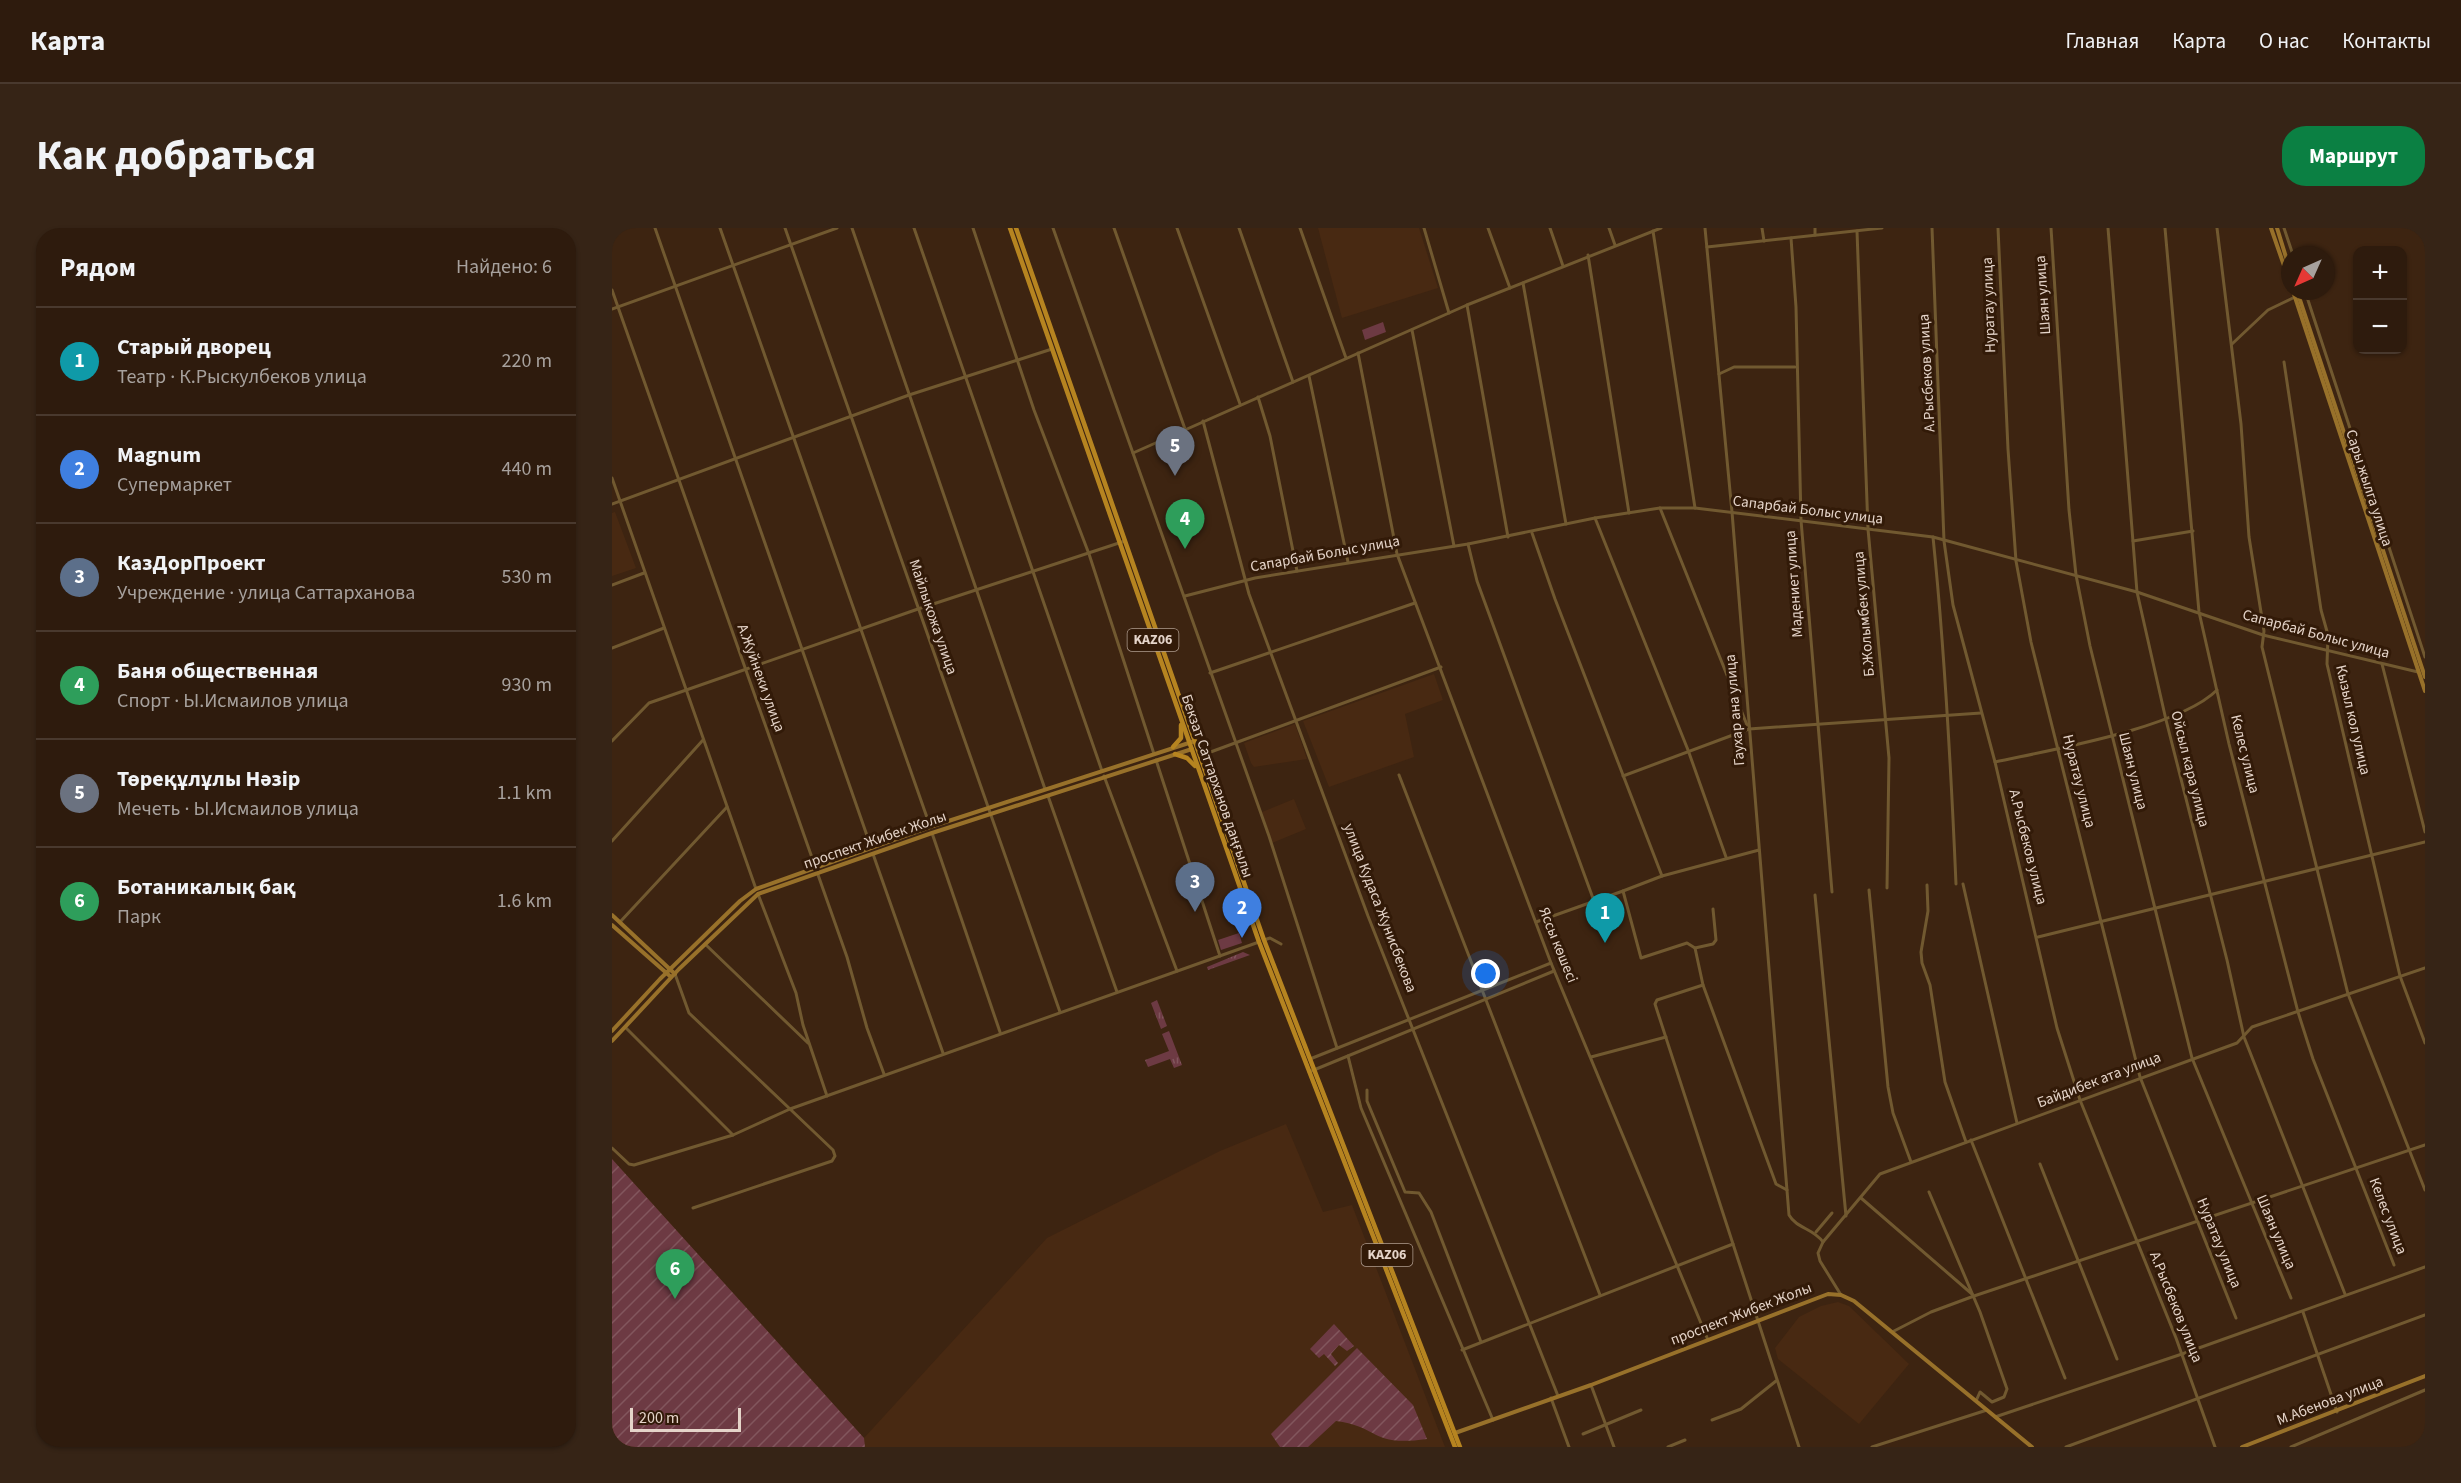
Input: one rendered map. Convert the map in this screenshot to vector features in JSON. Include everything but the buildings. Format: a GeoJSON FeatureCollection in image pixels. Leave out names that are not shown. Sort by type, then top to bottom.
{"type":"FeatureCollection","features":[{"type":"Feature","properties":{"kind":"main road","name":"Бекзат Саттарханов даңғылы"},"geometry":{"type":"LineString","coordinates":[[1010,228],[1181,712],[1195,741],[1199,771],[1311,1071],[1460,1447]]}},
{"type":"Feature","properties":{"kind":"main road","name":"Бекзат Саттарханов даңғылы"},"geometry":{"type":"LineString","coordinates":[[1016,228],[1109,505]]}},
{"type":"Feature","properties":{"kind":"main road"},"geometry":{"type":"LineString","coordinates":[[2271,228],[2281,257]]}},
{"type":"Feature","properties":{"kind":"main road"},"geometry":{"type":"LineString","coordinates":[[2277,228],[2283,246]]}},
{"type":"Feature","properties":{"kind":"main road","name":"Сары жылга улица"},"geometry":{"type":"LineString","coordinates":[[2296,300],[2425,692]]}},
{"type":"Feature","properties":{"kind":"main road","name":"Сары жылга улица"},"geometry":{"type":"LineString","coordinates":[[2298,300],[2425,677]]}},
{"type":"Feature","properties":{"kind":"main road","name":"Бекзат Саттарханов даңғылы"},"geometry":{"type":"LineString","coordinates":[[1181,712],[1189,743],[1196,750],[1262,941]]}},
{"type":"Feature","properties":{"kind":"main road"},"geometry":{"type":"LineString","coordinates":[[1173,747],[1181,738],[1181,719]]}},
{"type":"Feature","properties":{"kind":"main road","name":"проспект Жибек Жолы"},"geometry":{"type":"LineString","coordinates":[[612,1041],[673,976],[758,894],[873,854],[1045,789],[1195,741]]}},
{"type":"Feature","properties":{"kind":"main road","name":"проспект Жибек Жолы"},"geometry":{"type":"LineString","coordinates":[[612,1031],[668,971],[740,901],[756,889],[930,827],[1048,795],[1175,754],[1196,750]]}},
{"type":"Feature","properties":{"kind":"main road"},"geometry":{"type":"LineString","coordinates":[[1175,754],[1187,758],[1199,771]]}},
{"type":"Feature","properties":{"kind":"main road"},"geometry":{"type":"LineString","coordinates":[[612,915],[673,976]]}},
{"type":"Feature","properties":{"kind":"main road"},"geometry":{"type":"LineString","coordinates":[[613,927],[668,971]]}},
{"type":"Feature","properties":{"kind":"main road","name":"проспект Жибек Жолы"},"geometry":{"type":"LineString","coordinates":[[1454,1434],[1591,1385],[1828,1294],[1841,1295]]}},
{"type":"Feature","properties":{"kind":"main road"},"geometry":{"type":"LineString","coordinates":[[1841,1295],[1854,1301],[1894,1332],[2032,1447]]}},
{"type":"Feature","properties":{"kind":"main road","name":"М.Абенова улица"},"geometry":{"type":"LineString","coordinates":[[2242,1447],[2425,1376]]}},
{"type":"Feature","properties":{"kind":"main road","name":"Бекзат Саттарханов даңғылы"},"geometry":{"type":"LineString","coordinates":[[1454,1434],[1455,1447]]}},
{"type":"Feature","properties":{"kind":"street"},"geometry":{"type":"LineString","coordinates":[[655,228],[871,847]]}},
{"type":"Feature","properties":{"kind":"street"},"geometry":{"type":"LineString","coordinates":[[720,228],[930,827]]}},
{"type":"Feature","properties":{"kind":"street","name":"Майлыкожа улица"},"geometry":{"type":"LineString","coordinates":[[785,228],[1060,1012]]}},
{"type":"Feature","properties":{"kind":"street"},"geometry":{"type":"LineString","coordinates":[[612,309],[837,228]]}},
{"type":"Feature","properties":{"kind":"street"},"geometry":{"type":"LineString","coordinates":[[852,228],[1045,789]]}},
{"type":"Feature","properties":{"kind":"street"},"geometry":{"type":"LineString","coordinates":[[914,228],[1102,771]]}},
{"type":"Feature","properties":{"kind":"street"},"geometry":{"type":"LineString","coordinates":[[974,228],[1048,452],[1089,554],[1154,754]]}},
{"type":"Feature","properties":{"kind":"street"},"geometry":{"type":"LineString","coordinates":[[1053,228],[1272,844],[1337,1048]]}},
{"type":"Feature","properties":{"kind":"street"},"geometry":{"type":"LineString","coordinates":[[1114,228],[1185,429]]}},
{"type":"Feature","properties":{"kind":"street"},"geometry":{"type":"LineString","coordinates":[[1177,228],[1240,404]]}},
{"type":"Feature","properties":{"kind":"street"},"geometry":{"type":"LineString","coordinates":[[1239,228],[1293,382]]}},
{"type":"Feature","properties":{"kind":"street"},"geometry":{"type":"LineString","coordinates":[[1300,228],[1346,358]]}},
{"type":"Feature","properties":{"kind":"street"},"geometry":{"type":"LineString","coordinates":[[1424,228],[1449,313]]}},
{"type":"Feature","properties":{"kind":"street"},"geometry":{"type":"LineString","coordinates":[[1488,228],[1510,288]]}},
{"type":"Feature","properties":{"kind":"street"},"geometry":{"type":"LineString","coordinates":[[1550,228],[1563,266]]}},
{"type":"Feature","properties":{"kind":"street"},"geometry":{"type":"LineString","coordinates":[[1609,228],[1615,245]]}},
{"type":"Feature","properties":{"kind":"street"},"geometry":{"type":"LineString","coordinates":[[1133,453],[1467,305],[1588,255],[1661,228]]}},
{"type":"Feature","properties":{"kind":"street","name":"Гаухар ана улица"},"geometry":{"type":"LineString","coordinates":[[1705,228],[1732,512],[1786,1190],[1791,1218],[1796,1224],[1816,1232]]}},
{"type":"Feature","properties":{"kind":"street"},"geometry":{"type":"LineString","coordinates":[[1762,228],[1764,241]]}},
{"type":"Feature","properties":{"kind":"street"},"geometry":{"type":"LineString","coordinates":[[1815,228],[1815,235]]}},
{"type":"Feature","properties":{"kind":"street"},"geometry":{"type":"LineString","coordinates":[[1707,247],[1882,228]]}},
{"type":"Feature","properties":{"kind":"street","name":"А.Рысбеков улица"},"geometry":{"type":"LineString","coordinates":[[1932,228],[1944,541],[1953,605],[1995,762],[2038,937],[2057,1028],[2080,1100],[2182,1354],[2215,1447]]}},
{"type":"Feature","properties":{"kind":"street","name":"Нуратау улица"},"geometry":{"type":"LineString","coordinates":[[1998,228],[2008,449],[2016,561],[2031,642],[2140,1077],[2236,1318]]}},
{"type":"Feature","properties":{"kind":"street","name":"Шаян улица"},"geometry":{"type":"LineString","coordinates":[[2051,228],[2069,510],[2076,575],[2112,735],[2192,1058],[2291,1298]]}},
{"type":"Feature","properties":{"kind":"street","name":"Ойсыл кара улица"},"geometry":{"type":"LineString","coordinates":[[2108,228],[2137,592],[2165,718],[2251,1062],[2304,1186],[2345,1294]]}},
{"type":"Feature","properties":{"kind":"street","name":"Келес улица"},"geometry":{"type":"LineString","coordinates":[[2164,228],[2199,612],[2298,1012],[2313,1059],[2394,1265]]}},
{"type":"Feature","properties":{"kind":"street"},"geometry":{"type":"LineString","coordinates":[[2217,228],[2232,344],[2249,537],[2263,635],[2262,647],[2348,994],[2425,1190]]}},
{"type":"Feature","properties":{"kind":"street"},"geometry":{"type":"LineString","coordinates":[[2284,228],[2290,246]]}},
{"type":"Feature","properties":{"kind":"street"},"geometry":{"type":"LineString","coordinates":[[1653,231],[1695,508]]}},
{"type":"Feature","properties":{"kind":"street","name":"Б.Жолымбек улица"},"geometry":{"type":"LineString","coordinates":[[1857,231],[1868,529],[1890,778],[1887,888]]}},
{"type":"Feature","properties":{"kind":"street","name":"Мадениет улица"},"geometry":{"type":"LineString","coordinates":[[1791,238],[1796,307],[1795,368],[1801,520],[1832,892]]}},
{"type":"Feature","properties":{"kind":"street"},"geometry":{"type":"LineString","coordinates":[[1588,255],[1629,513]]}},
{"type":"Feature","properties":{"kind":"street"},"geometry":{"type":"LineString","coordinates":[[1523,283],[1566,524]]}},
{"type":"Feature","properties":{"kind":"street","name":"А.Жуйнеки улица"},"geometry":{"type":"LineString","coordinates":[[612,290],[817,873],[884,1074]]}},
{"type":"Feature","properties":{"kind":"street"},"geometry":{"type":"LineString","coordinates":[[2232,344],[2268,310],[2289,300]]}},
{"type":"Feature","properties":{"kind":"street"},"geometry":{"type":"LineString","coordinates":[[2308,300],[2425,657]]}},
{"type":"Feature","properties":{"kind":"street"},"geometry":{"type":"LineString","coordinates":[[1467,305],[1508,537]]}},
{"type":"Feature","properties":{"kind":"street"},"geometry":{"type":"LineString","coordinates":[[1412,330],[1454,547]]}},
{"type":"Feature","properties":{"kind":"street"},"geometry":{"type":"LineString","coordinates":[[612,504],[677,478],[737,459],[909,395],[965,378],[1018,358],[1052,349]]}},
{"type":"Feature","properties":{"kind":"street","name":"Яссы көшесі"},"geometry":{"type":"LineString","coordinates":[[1358,353],[1397,554],[1551,963],[1708,1340]]}},
{"type":"Feature","properties":{"kind":"street","name":"Кызыл кол улица"},"geometry":{"type":"LineString","coordinates":[[2284,362],[2321,610],[2326,621],[2328,644],[2326,651],[2400,976],[2425,1042]]}},
{"type":"Feature","properties":{"kind":"street"},"geometry":{"type":"LineString","coordinates":[[1719,374],[1734,367],[1795,368]]}},
{"type":"Feature","properties":{"kind":"street"},"geometry":{"type":"LineString","coordinates":[[1309,376],[1348,562]]}},
{"type":"Feature","properties":{"kind":"street"},"geometry":{"type":"LineString","coordinates":[[1258,397],[1272,446],[1297,572]]}},
{"type":"Feature","properties":{"kind":"street","name":"улица Кудаса Жунисбекова"},"geometry":{"type":"LineString","coordinates":[[1203,421],[1244,580],[1412,1029],[1558,1396]]}},
{"type":"Feature","properties":{"kind":"street"},"geometry":{"type":"LineString","coordinates":[[612,478],[756,889]]}},
{"type":"Feature","properties":{"kind":"street"},"geometry":{"type":"LineString","coordinates":[[1660,508],[1749,729]]}},
{"type":"Feature","properties":{"kind":"street","name":"Сапарбай Болыс улица"},"geometry":{"type":"LineString","coordinates":[[1185,596],[1244,580],[1397,554],[1454,547],[1532,533],[1594,518],[1660,508],[1695,508],[1933,537],[2137,592],[2263,635],[2418,672]]}},
{"type":"Feature","properties":{"kind":"street"},"geometry":{"type":"LineString","coordinates":[[1594,518],[1688,750],[1726,857]]}},
{"type":"Feature","properties":{"kind":"street"},"geometry":{"type":"LineString","coordinates":[[2133,541],[2193,531]]}},
{"type":"Feature","properties":{"kind":"street"},"geometry":{"type":"LineString","coordinates":[[1532,533],[1555,599],[1662,876]]}},
{"type":"Feature","properties":{"kind":"street"},"geometry":{"type":"LineString","coordinates":[[1933,537],[1946,660],[1946,715],[1956,884]]}},
{"type":"Feature","properties":{"kind":"street"},"geometry":{"type":"LineString","coordinates":[[612,741],[641,708],[918,609],[1122,542]]}},
{"type":"Feature","properties":{"kind":"street"},"geometry":{"type":"LineString","coordinates":[[1468,544],[1477,581],[1594,901]]}},
{"type":"Feature","properties":{"kind":"street"},"geometry":{"type":"LineString","coordinates":[[612,585],[644,573]]}},
{"type":"Feature","properties":{"kind":"street"},"geometry":{"type":"LineString","coordinates":[[1210,673],[1416,603]]}},
{"type":"Feature","properties":{"kind":"street"},"geometry":{"type":"LineString","coordinates":[[612,648],[664,628]]}},
{"type":"Feature","properties":{"kind":"street"},"geometry":{"type":"LineString","coordinates":[[2382,664],[2425,832]]}},
{"type":"Feature","properties":{"kind":"street"},"geometry":{"type":"LineString","coordinates":[[1196,750],[1208,753],[1441,667]]}},
{"type":"Feature","properties":{"kind":"street"},"geometry":{"type":"LineString","coordinates":[[1995,762],[2112,735],[2165,718],[2203,701],[2217,690]]}},
{"type":"Feature","properties":{"kind":"street"},"geometry":{"type":"LineString","coordinates":[[1623,776],[1749,729],[1982,713]]}},
{"type":"Feature","properties":{"kind":"street"},"geometry":{"type":"LineString","coordinates":[[612,841],[703,740]]}},
{"type":"Feature","properties":{"kind":"street"},"geometry":{"type":"LineString","coordinates":[[1156,760],[1220,956]]}},
{"type":"Feature","properties":{"kind":"street"},"geometry":{"type":"LineString","coordinates":[[1399,775],[1484,1000],[1600,1295]]}},
{"type":"Feature","properties":{"kind":"street"},"geometry":{"type":"LineString","coordinates":[[1104,776],[1177,971]]}},
{"type":"Feature","properties":{"kind":"street"},"geometry":{"type":"LineString","coordinates":[[1048,795],[1118,992]]}},
{"type":"Feature","properties":{"kind":"street"},"geometry":{"type":"LineString","coordinates":[[620,922],[727,806]]}},
{"type":"Feature","properties":{"kind":"street"},"geometry":{"type":"LineString","coordinates":[[932,832],[1001,1033]]}},
{"type":"Feature","properties":{"kind":"street"},"geometry":{"type":"LineString","coordinates":[[2038,937],[2425,842]]}},
{"type":"Feature","properties":{"kind":"street"},"geometry":{"type":"LineString","coordinates":[[1536,922],[1662,876],[1759,850]]}},
{"type":"Feature","properties":{"kind":"street"},"geometry":{"type":"LineString","coordinates":[[873,854],[943,1053]]}},
{"type":"Feature","properties":{"kind":"street"},"geometry":{"type":"LineString","coordinates":[[1963,884],[2017,1123]]}},
{"type":"Feature","properties":{"kind":"street"},"geometry":{"type":"LineString","coordinates":[[1927,885],[1928,912],[1921,952],[1922,963],[1930,985],[1945,1082],[2065,1378]]}},
{"type":"Feature","properties":{"kind":"street"},"geometry":{"type":"LineString","coordinates":[[1869,890],[1888,1087],[1893,1113],[1911,1162]]}},
{"type":"Feature","properties":{"kind":"street"},"geometry":{"type":"LineString","coordinates":[[1623,891],[1639,955],[1644,958],[1687,943],[1695,948],[1713,944],[1716,940],[1713,909]]}},
{"type":"Feature","properties":{"kind":"street"},"geometry":{"type":"LineString","coordinates":[[758,894],[796,993],[809,1044],[827,1096]]}},
{"type":"Feature","properties":{"kind":"street"},"geometry":{"type":"LineString","coordinates":[[1815,895],[1846,1216]]}},
{"type":"Feature","properties":{"kind":"street"},"geometry":{"type":"LineString","coordinates":[[612,1148],[629,1164],[634,1165],[733,1135],[790,1108],[1270,938],[1281,944]]}},
{"type":"Feature","properties":{"kind":"street"},"geometry":{"type":"LineString","coordinates":[[705,944],[809,1044]]}},
{"type":"Feature","properties":{"kind":"street"},"geometry":{"type":"LineString","coordinates":[[1695,948],[1703,985],[1776,1184],[1786,1190]]}},
{"type":"Feature","properties":{"kind":"street"},"geometry":{"type":"LineString","coordinates":[[1308,1060],[1551,963]]}},
{"type":"Feature","properties":{"kind":"street","name":"Байдибек ата улица"},"geometry":{"type":"LineString","coordinates":[[1823,1242],[1880,1174],[2237,1043],[2252,1027],[2425,968]]}},
{"type":"Feature","properties":{"kind":"street"},"geometry":{"type":"LineString","coordinates":[[1311,1071],[1554,970]]}},
{"type":"Feature","properties":{"kind":"street"},"geometry":{"type":"LineString","coordinates":[[673,976],[689,1013],[790,1108],[835,1154],[832,1161],[693,1208]]}},
{"type":"Feature","properties":{"kind":"street"},"geometry":{"type":"LineString","coordinates":[[1703,985],[1655,1002],[1799,1447]]}},
{"type":"Feature","properties":{"kind":"street"},"geometry":{"type":"LineString","coordinates":[[625,1027],[733,1135]]}},
{"type":"Feature","properties":{"kind":"street"},"geometry":{"type":"LineString","coordinates":[[1591,1057],[1666,1037]]}},
{"type":"Feature","properties":{"kind":"street"},"geometry":{"type":"LineString","coordinates":[[1348,1056],[1361,1108],[1493,1420]]}},
{"type":"Feature","properties":{"kind":"street"},"geometry":{"type":"LineString","coordinates":[[1367,1090],[1367,1101],[1405,1192],[1419,1193],[1431,1212],[1481,1342]]}},
{"type":"Feature","properties":{"kind":"street"},"geometry":{"type":"LineString","coordinates":[[1894,1332],[1915,1319],[2025,1278],[2425,1145]]}},
{"type":"Feature","properties":{"kind":"street"},"geometry":{"type":"LineString","coordinates":[[2040,1164],[2117,1359]]}},
{"type":"Feature","properties":{"kind":"street"},"geometry":{"type":"LineString","coordinates":[[1929,1192],[1974,1296],[2007,1394],[1992,1402],[1980,1392],[1976,1401]]}},
{"type":"Feature","properties":{"kind":"street"},"geometry":{"type":"LineString","coordinates":[[1861,1198],[1974,1296]]}},
{"type":"Feature","properties":{"kind":"street"},"geometry":{"type":"LineString","coordinates":[[1832,1213],[1816,1232],[1823,1242],[1818,1253],[1820,1262],[1841,1295]]}},
{"type":"Feature","properties":{"kind":"street"},"geometry":{"type":"LineString","coordinates":[[1462,1350],[1733,1244]]}},
{"type":"Feature","properties":{"kind":"street"},"geometry":{"type":"LineString","coordinates":[[1995,1417],[2182,1354],[2425,1267]]}},
{"type":"Feature","properties":{"kind":"street"},"geometry":{"type":"LineString","coordinates":[[2303,1311],[2337,1412]]}},
{"type":"Feature","properties":{"kind":"street"},"geometry":{"type":"LineString","coordinates":[[2066,1447],[2425,1316]]}},
{"type":"Feature","properties":{"kind":"street"},"geometry":{"type":"LineString","coordinates":[[1712,1420],[1741,1409],[1776,1381]]}},
{"type":"Feature","properties":{"kind":"street"},"geometry":{"type":"LineString","coordinates":[[1591,1385],[1614,1447]]}},
{"type":"Feature","properties":{"kind":"street"},"geometry":{"type":"LineString","coordinates":[[2291,1447],[2425,1390]]}},
{"type":"Feature","properties":{"kind":"street"},"geometry":{"type":"LineString","coordinates":[[1551,1398],[1569,1447]]}},
{"type":"Feature","properties":{"kind":"street"},"geometry":{"type":"LineString","coordinates":[[1583,1434],[1641,1410]]}},
{"type":"Feature","properties":{"kind":"street"},"geometry":{"type":"LineString","coordinates":[[1872,1447],[1987,1410]]}},
{"type":"Feature","properties":{"kind":"street"},"geometry":{"type":"LineString","coordinates":[[1668,1447],[1685,1440]]}},
{"type":"Feature","properties":{"kind":"shaded area"},"geometry":{"type":"Polygon","coordinates":[[[1318,228],[1419,228],[1438,288],[1342,318],[1318,228]]]}},
{"type":"Feature","properties":{"kind":"shaded area"},"geometry":{"type":"Polygon","coordinates":[[[615,512],[636,568],[612,576],[612,513],[615,512]]]}},
{"type":"Feature","properties":{"kind":"shaded area"},"geometry":{"type":"Polygon","coordinates":[[[1434,674],[1443,700],[1405,714],[1414,757],[1329,787],[1303,721],[1434,674]]]}},
{"type":"Feature","properties":{"kind":"shaded area"},"geometry":{"type":"Polygon","coordinates":[[[1295,724],[1307,759],[1254,767],[1244,743],[1295,724]]]}},
{"type":"Feature","properties":{"kind":"shaded area"},"geometry":{"type":"Polygon","coordinates":[[[1294,799],[1306,829],[1272,843],[1262,812],[1294,799]]]}},
{"type":"Feature","properties":{"kind":"shaded area"},"geometry":{"type":"Polygon","coordinates":[[[1286,1124],[1323,1212],[1352,1205],[1445,1447],[612,1447],[612,1159],[864,1438],[1047,1238],[1220,1151],[1286,1124]]]}},
{"type":"Feature","properties":{"kind":"shaded area"},"geometry":{"type":"Polygon","coordinates":[[[1838,1302],[1849,1306],[1909,1364],[1859,1424],[1778,1359],[1775,1348],[1799,1317],[1821,1306],[1838,1302]]]}},
{"type":"Feature","properties":{"kind":"green space"},"geometry":{"type":"Polygon","coordinates":[[[1383,322],[1386,332],[1365,340],[1362,330],[1383,322]]]}},
{"type":"Feature","properties":{"kind":"green space"},"geometry":{"type":"Polygon","coordinates":[[[1239,933],[1242,943],[1221,950],[1218,940],[1239,933]]]}},
{"type":"Feature","properties":{"kind":"green space"},"geometry":{"type":"Polygon","coordinates":[[[1243,952],[1250,955],[1208,970],[1207,967],[1243,952]]]}},
{"type":"Feature","properties":{"kind":"green space"},"geometry":{"type":"Polygon","coordinates":[[[1157,1000],[1167,1026],[1161,1029],[1151,1003],[1157,1000]]]}},
{"type":"Feature","properties":{"kind":"green space"},"geometry":{"type":"Polygon","coordinates":[[[1169,1031],[1182,1065],[1174,1068],[1170,1059],[1148,1067],[1145,1060],[1169,1051],[1162,1034],[1169,1031]]]}},
{"type":"Feature","properties":{"kind":"green space"},"geometry":{"type":"Polygon","coordinates":[[[612,1159],[864,1438],[865,1447],[612,1447],[612,1159]]]}},
{"type":"Feature","properties":{"kind":"green space"},"geometry":{"type":"Polygon","coordinates":[[[1334,1324],[1354,1346],[1347,1351],[1339,1345],[1331,1354],[1338,1363],[1335,1366],[1324,1354],[1319,1358],[1310,1349],[1334,1324]]]}},
{"type":"Feature","properties":{"kind":"green space"},"geometry":{"type":"Polygon","coordinates":[[[1357,1348],[1413,1405],[1427,1439],[1395,1440],[1361,1427],[1336,1421],[1308,1447],[1280,1447],[1271,1434],[1357,1348]]]}},
{"type":"Feature","properties":{"kind":"place","name":"Төреқұлұлы Нәзір"},"geometry":{"type":"Point","coordinates":[1175,476]}},
{"type":"Feature","properties":{"kind":"place","name":"Баня общественная"},"geometry":{"type":"Point","coordinates":[1185,549]}},
{"type":"Feature","properties":{"kind":"place","name":"КазДорПроект"},"geometry":{"type":"Point","coordinates":[1195,912]}},
{"type":"Feature","properties":{"kind":"place","name":"Magnum"},"geometry":{"type":"Point","coordinates":[1242,938]}},
{"type":"Feature","properties":{"kind":"place","name":"Старый дворец"},"geometry":{"type":"Point","coordinates":[1605,943]}},
{"type":"Feature","properties":{"kind":"place","name":"Ботаникалық бақ"},"geometry":{"type":"Point","coordinates":[675,1299]}}]}
